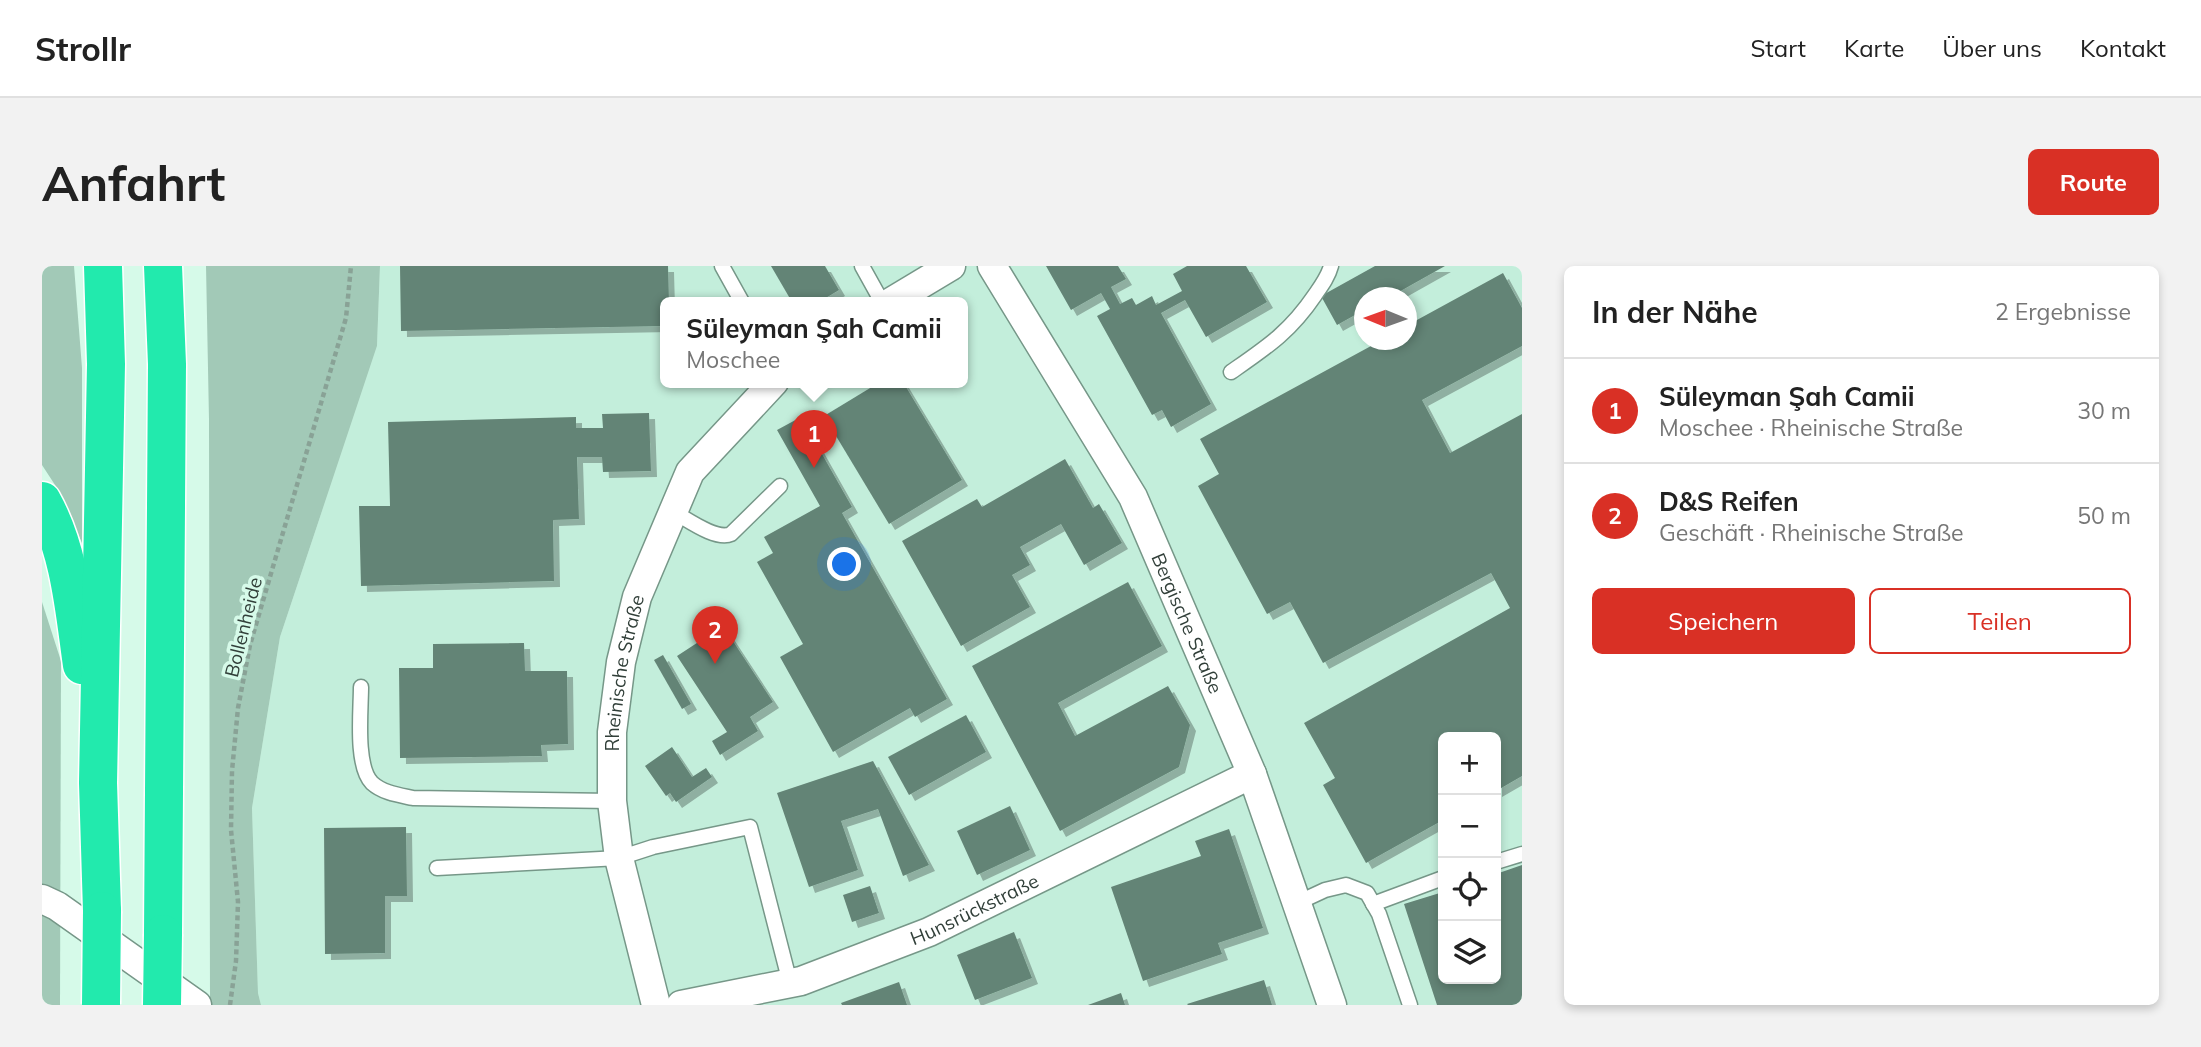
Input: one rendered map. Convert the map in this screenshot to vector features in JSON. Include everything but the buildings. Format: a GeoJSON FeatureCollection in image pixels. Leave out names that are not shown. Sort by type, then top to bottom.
{"type":"FeatureCollection","features":[{"type":"Feature","properties":{"kind":"highway"},"geometry":{"type":"LineString","coordinates":[[101,1004],[102,911],[98,783],[106,364],[103,266]]}},
{"type":"Feature","properties":{"kind":"highway"},"geometry":{"type":"LineString","coordinates":[[162,1005],[167,364],[163,266]]}},
{"type":"Feature","properties":{"kind":"highway"},"geometry":{"type":"LineString","coordinates":[[42,502],[55,524],[70,579],[98,783]]}},
{"type":"Feature","properties":{"kind":"street"},"geometry":{"type":"LineString","coordinates":[[899,297],[951,266]]}},
{"type":"Feature","properties":{"kind":"street","name":"Bergische Straße"},"geometry":{"type":"LineString","coordinates":[[992,266],[1133,497],[1252,774],[1332,1005]]}},
{"type":"Feature","properties":{"kind":"street","name":"Rheinische Straße"},"geometry":{"type":"LineString","coordinates":[[656,1005],[619,858],[612,802],[612,732],[621,662],[636,597],[690,472],[768,388]]}},
{"type":"Feature","properties":{"kind":"street","name":"Hunsrückstraße"},"geometry":{"type":"LineString","coordinates":[[681,1005],[801,981],[929,932],[1252,774]]}},
{"type":"Feature","properties":{"kind":"street"},"geometry":{"type":"LineString","coordinates":[[42,898],[197,1005]]}},
{"type":"Feature","properties":{"kind":"lane"},"geometry":{"type":"LineString","coordinates":[[722,266],[740,297]]}},
{"type":"Feature","properties":{"kind":"lane"},"geometry":{"type":"LineString","coordinates":[[862,266],[878,297]]}},
{"type":"Feature","properties":{"kind":"lane"},"geometry":{"type":"LineString","coordinates":[[1231,373],[1278,340],[1304,310],[1329,274],[1331,266]]}},
{"type":"Feature","properties":{"kind":"lane"},"geometry":{"type":"LineString","coordinates":[[672,511],[724,537],[731,534],[780,486]]}},
{"type":"Feature","properties":{"kind":"lane"},"geometry":{"type":"LineString","coordinates":[[361,687],[361,758],[371,782],[392,794],[413,797],[612,802]]}},
{"type":"Feature","properties":{"kind":"lane"},"geometry":{"type":"LineString","coordinates":[[437,868],[619,858],[653,847],[750,827],[790,983]]}},
{"type":"Feature","properties":{"kind":"lane"},"geometry":{"type":"LineString","coordinates":[[1501,860],[1522,853]]}},
{"type":"Feature","properties":{"kind":"lane"},"geometry":{"type":"LineString","coordinates":[[1373,904],[1438,880]]}},
{"type":"Feature","properties":{"kind":"lane"},"geometry":{"type":"LineString","coordinates":[[1297,903],[1325,890],[1346,886],[1367,893],[1379,914],[1410,1005]]}},
{"type":"Feature","properties":{"kind":"path","name":"Bollenheide"},"geometry":{"type":"LineString","coordinates":[[230,1005],[236,961],[238,902],[231,830],[232,771],[238,708],[250,645],[346,318],[351,266]]}},
{"type":"Feature","properties":{"kind":"shaded area"},"geometry":{"type":"Polygon","coordinates":[[[42,266],[74,266],[82,368],[82,543],[57,488],[42,465],[42,266]]]}},
{"type":"Feature","properties":{"kind":"shaded area"},"geometry":{"type":"Polygon","coordinates":[[[206,266],[380,266],[377,346],[280,637],[252,808],[258,993],[261,1005],[210,1005],[209,420],[206,266]]]}},
{"type":"Feature","properties":{"kind":"shaded area"},"geometry":{"type":"Polygon","coordinates":[[[380,266],[1522,266],[1522,1005],[261,1005],[258,993],[252,808],[280,637],[377,346],[380,266]]]}},
{"type":"Feature","properties":{"kind":"shaded area"},"geometry":{"type":"Polygon","coordinates":[[[42,602],[61,661],[60,1005],[42,1005],[42,602]]]}},
{"type":"Feature","properties":{"kind":"place","name":"Süleyman Şah Camii"},"geometry":{"type":"Point","coordinates":[814,468]}},
{"type":"Feature","properties":{"kind":"place","name":"D&S Reifen"},"geometry":{"type":"Point","coordinates":[715,664]}}]}
